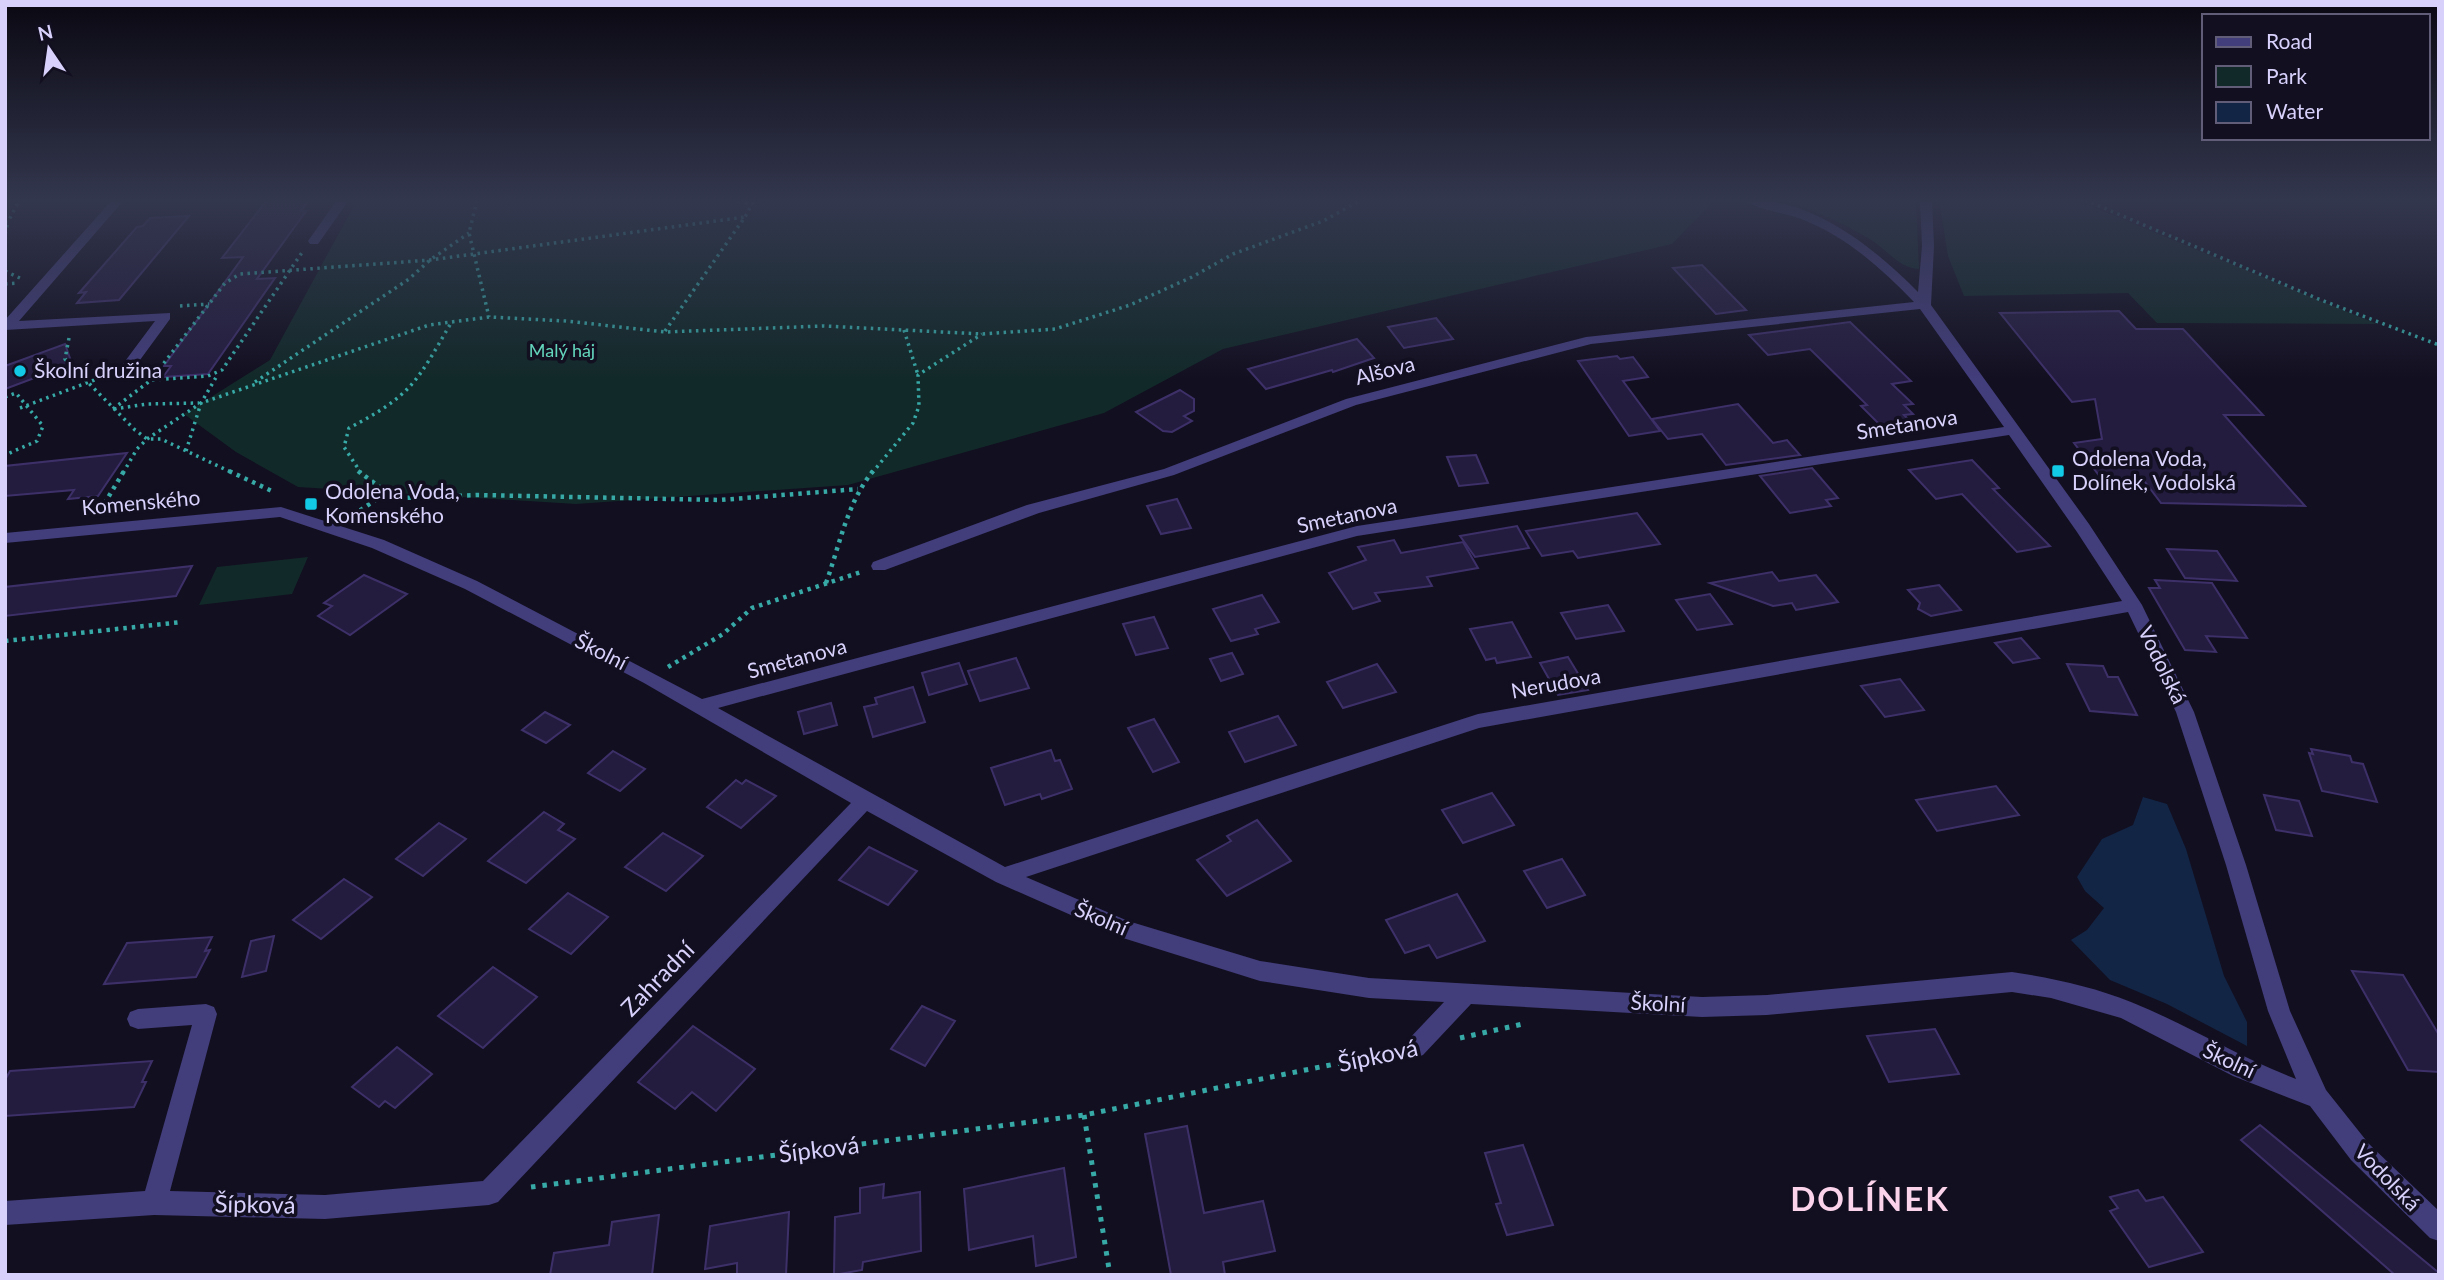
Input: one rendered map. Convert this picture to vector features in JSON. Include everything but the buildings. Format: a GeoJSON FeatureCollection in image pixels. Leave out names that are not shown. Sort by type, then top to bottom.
{"type":"FeatureCollection","features":[{"type":"Feature","properties":{"kind":"street"},"geometry":{"type":"LineString","coordinates":[[6,325],[64,260]]}},
{"type":"Feature","properties":{"kind":"street","name":"Vodolská"},"geometry":{"type":"LineString","coordinates":[[1878,260],[1924,305],[2083,528],[2133,605],[2185,712],[2236,865],[2279,1011],[2296,1054],[2318,1098],[2360,1153],[2439,1229]]}},
{"type":"Feature","properties":{"kind":"street"},"geometry":{"type":"LineString","coordinates":[[1924,305],[1927,260]]}},
{"type":"Feature","properties":{"kind":"street","name":"Alšova"},"geometry":{"type":"LineString","coordinates":[[879,566],[1033,509],[1169,472],[1351,402],[1591,340],[1924,305]]}},
{"type":"Feature","properties":{"kind":"street"},"geometry":{"type":"LineString","coordinates":[[6,325],[165,316],[124,372]]}},
{"type":"Feature","properties":{"kind":"street","name":"Smetanova"},"geometry":{"type":"LineString","coordinates":[[702,706],[1357,531],[2014,430]]}},
{"type":"Feature","properties":{"kind":"street","name":"Školní"},"geometry":{"type":"LineString","coordinates":[[281,512],[378,544],[471,585],[702,706],[865,802],[1003,876],[1123,929],[1260,971],[1369,988],[1702,1007],[1767,1005],[2012,982],[2052,988],[2126,1010],[2241,1068],[2318,1098]]}},
{"type":"Feature","properties":{"kind":"street","name":"Komenského"},"geometry":{"type":"LineString","coordinates":[[5,538],[281,512]]}},
{"type":"Feature","properties":{"kind":"street","name":"Nerudova"},"geometry":{"type":"LineString","coordinates":[[1003,876],[1478,722],[2133,605]]}},
{"type":"Feature","properties":{"kind":"street","name":"Zahradní"},"geometry":{"type":"LineString","coordinates":[[489,1193],[865,802]]}},
{"type":"Feature","properties":{"kind":"street"},"geometry":{"type":"LineString","coordinates":[[1415,1048],[1466,994]]}},
{"type":"Feature","properties":{"kind":"street"},"geometry":{"type":"LineString","coordinates":[[138,1018],[206,1014],[154,1203]]}},
{"type":"Feature","properties":{"kind":"street","name":"Šípková"},"geometry":{"type":"LineString","coordinates":[[5,1213],[154,1203],[326,1207],[489,1193]]}},
{"type":"Feature","properties":{"kind":"path"},"geometry":{"type":"LineString","coordinates":[[186,451],[201,403],[218,373],[298,260]]}},
{"type":"Feature","properties":{"kind":"path"},"geometry":{"type":"LineString","coordinates":[[113,409],[151,380],[232,277],[291,268],[430,260]]}},
{"type":"Feature","properties":{"kind":"path"},"geometry":{"type":"LineString","coordinates":[[248,386],[409,279],[430,260]]}},
{"type":"Feature","properties":{"kind":"path"},"geometry":{"type":"LineString","coordinates":[[477,260],[489,317]]}},
{"type":"Feature","properties":{"kind":"path"},"geometry":{"type":"LineString","coordinates":[[665,332],[716,260]]}},
{"type":"Feature","properties":{"kind":"path"},"geometry":{"type":"LineString","coordinates":[[89,529],[137,449],[147,439],[201,403],[429,325],[489,317],[566,321],[665,332],[824,326],[982,334],[1055,329],[1087,321],[1143,300],[1222,260]]}},
{"type":"Feature","properties":{"kind":"path"},"geometry":{"type":"LineString","coordinates":[[2226,260],[2439,345]]}},
{"type":"Feature","properties":{"kind":"path"},"geometry":{"type":"LineString","coordinates":[[74,320],[65,359],[113,409],[147,439],[161,439],[295,502],[281,512]]}},
{"type":"Feature","properties":{"kind":"path"},"geometry":{"type":"LineString","coordinates":[[377,499],[381,488],[357,470],[344,447],[349,428],[392,405],[407,393],[451,322]]}},
{"type":"Feature","properties":{"kind":"path"},"geometry":{"type":"LineString","coordinates":[[826,583],[858,489],[913,423],[919,406],[918,375],[904,330]]}},
{"type":"Feature","properties":{"kind":"path"},"geometry":{"type":"LineString","coordinates":[[918,375],[982,334]]}},
{"type":"Feature","properties":{"kind":"path"},"geometry":{"type":"LineString","coordinates":[[151,380],[218,373]]}},
{"type":"Feature","properties":{"kind":"path"},"geometry":{"type":"LineString","coordinates":[[20,408],[104,376]]}},
{"type":"Feature","properties":{"kind":"path"},"geometry":{"type":"LineString","coordinates":[[5,397],[16,393],[43,426],[37,442],[5,455]]}},
{"type":"Feature","properties":{"kind":"path"},"geometry":{"type":"LineString","coordinates":[[113,409],[146,404],[201,403]]}},
{"type":"Feature","properties":{"kind":"path"},"geometry":{"type":"LineString","coordinates":[[332,529],[377,499],[478,495],[720,500],[858,489]]}},
{"type":"Feature","properties":{"kind":"path"},"geometry":{"type":"LineString","coordinates":[[650,678],[723,634],[752,608],[879,566]]}},
{"type":"Feature","properties":{"kind":"path"},"geometry":{"type":"LineString","coordinates":[[5,641],[181,622]]}},
{"type":"Feature","properties":{"kind":"path","name":"Šípková"},"geometry":{"type":"LineString","coordinates":[[489,1193],[1084,1115],[1532,1022]]}},
{"type":"Feature","properties":{"kind":"path"},"geometry":{"type":"LineString","coordinates":[[1084,1115],[1110,1275]]}},
{"type":"Feature","properties":{"kind":"green space","name":"Malý háj"},"geometry":{"type":"Polygon","coordinates":[[[325,260],[1605,260],[1223,349],[1104,413],[848,485],[576,504],[298,487],[236,452],[184,414],[270,360],[325,260]]]}},
{"type":"Feature","properties":{"kind":"green space"},"geometry":{"type":"Polygon","coordinates":[[[1896,260],[1919,260],[1919,269],[1896,260]]]}},
{"type":"Feature","properties":{"kind":"green space"},"geometry":{"type":"Polygon","coordinates":[[[1949,260],[2221,260],[2377,324],[2157,323],[2128,293],[1964,296],[1949,260]]]}},
{"type":"Feature","properties":{"kind":"green space"},"geometry":{"type":"Polygon","coordinates":[[[308,557],[292,594],[199,605],[217,567],[308,557]]]}},
{"type":"Feature","properties":{"kind":"water"},"geometry":{"type":"Polygon","coordinates":[[[2143,797],[2167,804],[2186,849],[2224,976],[2247,1022],[2247,1046],[2167,1004],[2110,980],[2071,940],[2087,930],[2104,908],[2085,891],[2077,877],[2102,839],[2133,825],[2143,797]]]}},
{"type":"Feature","properties":{"kind":"place","name":"Školní družina"},"geometry":{"type":"Point","coordinates":[20,371]}},
{"type":"Feature","properties":{"kind":"place","name":"Odolena Voda, Dolínek, Vodolská"},"geometry":{"type":"Point","coordinates":[2058,471]}},
{"type":"Feature","properties":{"kind":"place","name":"Odolena Voda, Komenského"},"geometry":{"type":"Point","coordinates":[311,504]}},
{"type":"Feature","properties":{"kind":"district","name":"DOLÍNEK"},"geometry":{"type":"Point","coordinates":[1870,1199]}}]}
